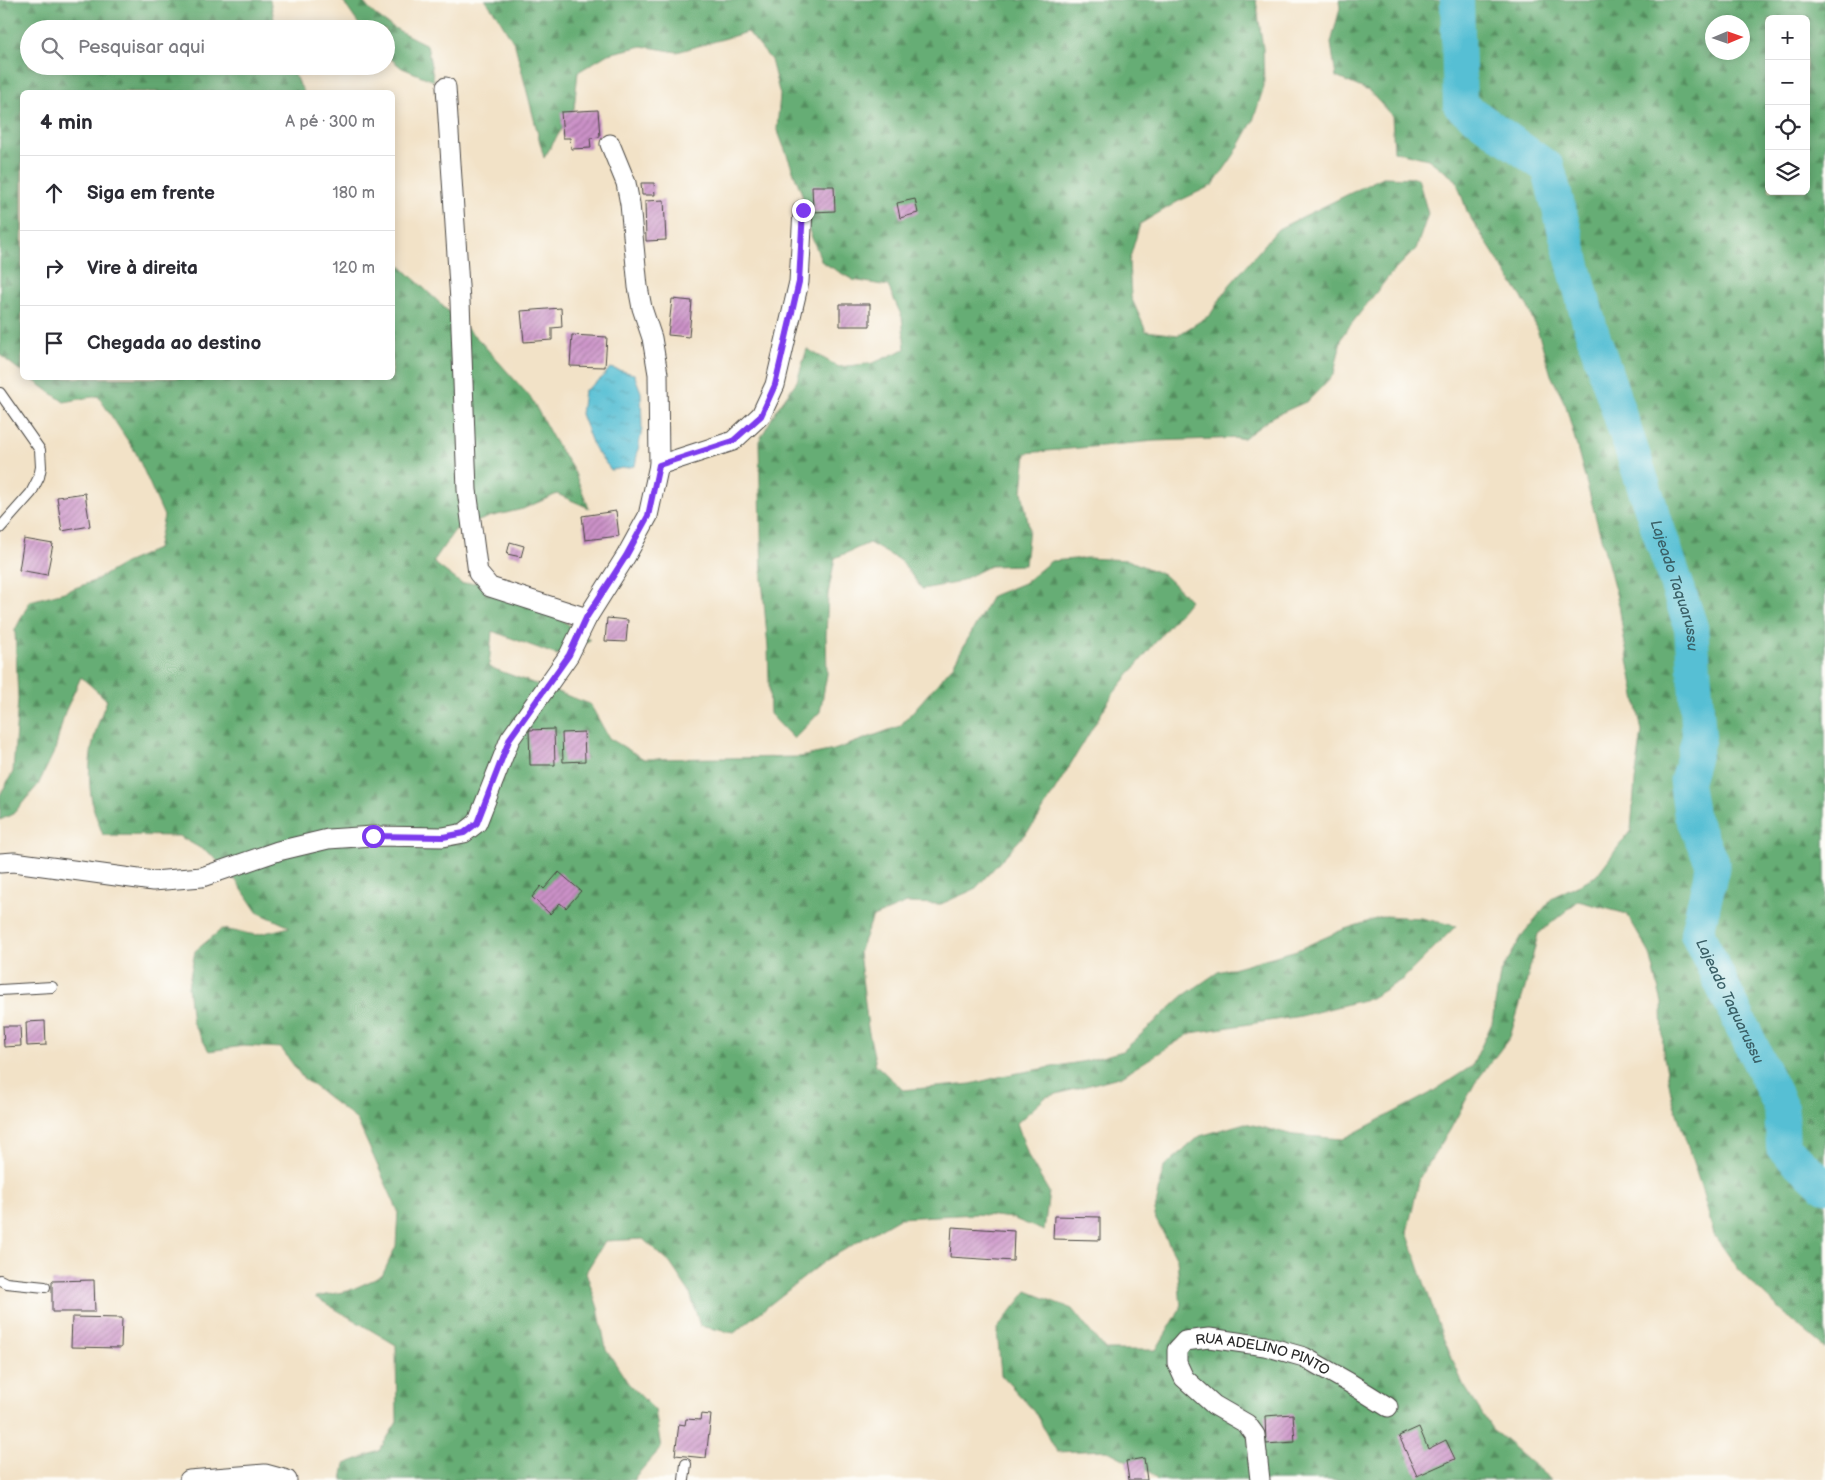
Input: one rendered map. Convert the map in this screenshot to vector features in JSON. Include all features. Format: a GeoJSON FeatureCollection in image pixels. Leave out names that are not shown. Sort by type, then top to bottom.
{"type":"FeatureCollection","features":[{"type":"Feature","properties":{"kind":"street"},"geometry":{"type":"LineString","coordinates":[[446,88],[460,301],[467,490],[478,573],[490,587],[586,618]]}},
{"type":"Feature","properties":{"kind":"street"},"geometry":{"type":"LineString","coordinates":[[0,863],[14,862],[153,881],[202,878],[278,851],[328,839],[373,836],[443,837],[464,833],[477,823],[510,738],[569,655],[586,618],[626,556],[648,516],[659,465],[658,374],[652,338],[642,308],[638,288],[629,197],[626,183],[610,144]]}},
{"type":"Feature","properties":{"kind":"street"},"geometry":{"type":"LineString","coordinates":[[659,465],[733,441],[761,416],[775,385],[799,282],[803,210]]}},
{"type":"Feature","properties":{"kind":"street","name":"RUA ADELINO PINTO"},"geometry":{"type":"LineString","coordinates":[[1260,1480],[1255,1435],[1247,1424],[1214,1405],[1184,1378],[1177,1363],[1177,1350],[1185,1341],[1209,1338],[1218,1339],[1265,1346],[1304,1357],[1388,1407]]}},
{"type":"Feature","properties":{"kind":"street"},"geometry":{"type":"LineString","coordinates":[[189,1480],[266,1474],[287,1480]]}},
{"type":"Feature","properties":{"kind":"lane"},"geometry":{"type":"LineString","coordinates":[[0,392],[40,450],[41,467],[39,477],[31,493],[0,528]]}},
{"type":"Feature","properties":{"kind":"lane"},"geometry":{"type":"LineString","coordinates":[[0,990],[52,987]]}},
{"type":"Feature","properties":{"kind":"lane"},"geometry":{"type":"LineString","coordinates":[[0,1280],[6,1283],[45,1287]]}},
{"type":"Feature","properties":{"kind":"lane"},"geometry":{"type":"LineString","coordinates":[[684,1480],[686,1464]]}},
{"type":"Feature","properties":{"kind":"green space"},"geometry":{"type":"Polygon","coordinates":[[[0,0],[270,0],[274,20],[20,20],[20,75],[294,75],[303,90],[20,90],[20,370],[0,355],[0,0]]]}},
{"type":"Feature","properties":{"kind":"green space"},"geometry":{"type":"Polygon","coordinates":[[[342,0],[362,0],[382,20],[356,20],[342,0]]]}},
{"type":"Feature","properties":{"kind":"green space"},"geometry":{"type":"Polygon","coordinates":[[[485,0],[1256,0],[1263,48],[1264,86],[1253,121],[1234,155],[1213,185],[1177,202],[1140,224],[1129,261],[1131,297],[1146,331],[1178,335],[1210,315],[1228,287],[1278,229],[1383,177],[1418,178],[1428,214],[1416,249],[1389,276],[1342,336],[1334,374],[1308,401],[1274,416],[1244,438],[1155,441],[1026,453],[1022,491],[1029,528],[1025,565],[990,566],[956,583],[922,589],[901,561],[869,543],[835,558],[828,594],[827,674],[820,712],[794,739],[770,714],[768,648],[762,579],[759,441],[777,409],[797,381],[807,349],[839,367],[873,363],[905,349],[902,317],[888,286],[853,280],[822,262],[808,228],[802,194],[777,129],[780,95],[771,60],[748,32],[677,52],[642,46],[608,54],[578,72],[574,109],[544,158],[515,45],[497,15],[485,0]]]}},
{"type":"Feature","properties":{"kind":"green space"},"geometry":{"type":"Polygon","coordinates":[[[1339,0],[1825,0],[1825,1348],[1742,1274],[1714,1235],[1702,1190],[1672,1098],[1663,1052],[1662,1003],[1650,954],[1627,914],[1578,901],[1538,934],[1525,988],[1510,1037],[1475,1083],[1450,1130],[1420,1177],[1407,1232],[1442,1335],[1463,1384],[1492,1429],[1551,1480],[1157,1480],[1151,1473],[1106,1450],[1057,1452],[1034,1411],[1001,1375],[997,1329],[1027,1291],[1072,1309],[1105,1350],[1156,1350],[1181,1308],[1177,1259],[1154,1216],[1164,1167],[1200,1136],[1245,1123],[1294,1135],[1343,1139],[1429,1094],[1472,1066],[1492,1023],[1500,974],[1523,934],[1553,897],[1596,876],[1631,830],[1642,732],[1619,605],[1566,406],[1551,375],[1528,307],[1468,214],[1456,180],[1428,159],[1394,151],[1392,116],[1369,91],[1336,77],[1331,43],[1340,8],[1339,0]]]}},
{"type":"Feature","properties":{"kind":"green space"},"geometry":{"type":"Polygon","coordinates":[[[395,28],[427,45],[434,81],[402,68],[395,62],[395,28]]]}},
{"type":"Feature","properties":{"kind":"green space"},"geometry":{"type":"Polygon","coordinates":[[[395,261],[480,341],[531,398],[574,471],[589,508],[557,494],[523,509],[489,517],[455,530],[433,562],[462,584],[497,579],[531,592],[558,617],[590,640],[557,655],[492,631],[489,667],[590,704],[609,738],[644,759],[800,757],[834,750],[900,726],[952,667],[992,596],[1024,583],[1051,561],[1087,558],[1128,560],[1164,575],[1190,600],[1113,694],[1035,823],[975,889],[941,904],[907,903],[873,917],[859,952],[868,1028],[876,1065],[903,1090],[971,1084],[1007,1075],[1086,1061],[1123,1051],[1183,996],[1218,972],[1297,950],[1342,930],[1385,916],[1421,918],[1456,926],[1403,979],[1371,998],[1301,1016],[1191,1033],[1122,1076],[1046,1097],[1017,1123],[1029,1158],[1049,1192],[1044,1231],[1012,1218],[976,1214],[899,1218],[825,1261],[734,1333],[700,1326],[690,1293],[670,1263],[643,1239],[605,1241],[586,1272],[598,1308],[606,1349],[628,1383],[655,1410],[661,1448],[636,1476],[635,1480],[342,1480],[345,1464],[379,1451],[397,1422],[396,1345],[315,1297],[348,1291],[382,1276],[396,1246],[398,1211],[357,1120],[302,1077],[281,1048],[243,1046],[209,1051],[192,1022],[188,987],[195,951],[222,929],[256,935],[290,927],[257,912],[237,882],[212,855],[179,836],[103,835],[93,806],[89,775],[94,737],[107,700],[81,677],[65,712],[55,750],[38,785],[13,814],[0,820],[0,795],[13,772],[18,699],[15,630],[30,601],[64,592],[94,581],[125,563],[157,549],[164,516],[136,453],[98,396],[64,402],[33,380],[395,380],[395,261]]]}},
{"type":"Feature","properties":{"kind":"water"},"geometry":{"type":"Polygon","coordinates":[[[610,368],[634,374],[641,392],[642,429],[635,466],[611,470],[594,448],[581,414],[584,391],[602,378],[610,368]]]}},
{"type":"Feature","properties":{"kind":"building"},"geometry":{"type":"Polygon","coordinates":[[[598,110],[600,137],[590,138],[591,148],[571,149],[570,138],[563,138],[561,112],[598,110]]]}},
{"type":"Feature","properties":{"kind":"building"},"geometry":{"type":"Polygon","coordinates":[[[641,183],[654,183],[655,195],[642,195],[641,183]]]}},
{"type":"Feature","properties":{"kind":"building"},"geometry":{"type":"Polygon","coordinates":[[[812,186],[834,186],[835,211],[813,212],[812,186]]]}},
{"type":"Feature","properties":{"kind":"building"},"geometry":{"type":"Polygon","coordinates":[[[915,199],[918,213],[900,218],[897,203],[915,199]]]}},
{"type":"Feature","properties":{"kind":"building"},"geometry":{"type":"Polygon","coordinates":[[[664,200],[666,240],[646,241],[645,201],[664,200]]]}},
{"type":"Feature","properties":{"kind":"building"},"geometry":{"type":"Polygon","coordinates":[[[672,299],[692,301],[689,337],[668,335],[672,299]]]}},
{"type":"Feature","properties":{"kind":"building"},"geometry":{"type":"Polygon","coordinates":[[[840,304],[870,304],[870,326],[840,326],[840,304]]]}},
{"type":"Feature","properties":{"kind":"building"},"geometry":{"type":"Polygon","coordinates":[[[561,308],[562,327],[552,328],[552,340],[524,342],[521,311],[561,308]]]}},
{"type":"Feature","properties":{"kind":"building"},"geometry":{"type":"Polygon","coordinates":[[[572,335],[607,337],[605,367],[570,366],[572,335]]]}},
{"type":"Feature","properties":{"kind":"building"},"geometry":{"type":"Polygon","coordinates":[[[85,493],[90,526],[62,531],[57,497],[85,493]]]}},
{"type":"Feature","properties":{"kind":"building"},"geometry":{"type":"Polygon","coordinates":[[[616,511],[619,536],[585,540],[582,516],[616,511]]]}},
{"type":"Feature","properties":{"kind":"building"},"geometry":{"type":"Polygon","coordinates":[[[24,539],[53,544],[47,575],[19,570],[24,539]]]}},
{"type":"Feature","properties":{"kind":"building"},"geometry":{"type":"Polygon","coordinates":[[[510,542],[524,546],[521,557],[507,554],[510,542]]]}},
{"type":"Feature","properties":{"kind":"building"},"geometry":{"type":"Polygon","coordinates":[[[607,618],[628,620],[626,642],[605,641],[607,618]]]}},
{"type":"Feature","properties":{"kind":"building"},"geometry":{"type":"Polygon","coordinates":[[[554,729],[555,765],[530,765],[529,730],[554,729]]]}},
{"type":"Feature","properties":{"kind":"building"},"geometry":{"type":"Polygon","coordinates":[[[584,732],[585,761],[563,762],[562,733],[584,732]]]}},
{"type":"Feature","properties":{"kind":"building"},"geometry":{"type":"Polygon","coordinates":[[[559,872],[581,891],[566,908],[560,903],[550,914],[532,897],[541,886],[544,889],[559,872]]]}},
{"type":"Feature","properties":{"kind":"building"},"geometry":{"type":"Polygon","coordinates":[[[45,1021],[46,1045],[27,1046],[26,1022],[45,1021]]]}},
{"type":"Feature","properties":{"kind":"building"},"geometry":{"type":"Polygon","coordinates":[[[3,1026],[20,1026],[21,1046],[4,1047],[3,1026]]]}},
{"type":"Feature","properties":{"kind":"building"},"geometry":{"type":"Polygon","coordinates":[[[1054,1216],[1100,1217],[1100,1240],[1053,1239],[1054,1216]]]}},
{"type":"Feature","properties":{"kind":"building"},"geometry":{"type":"Polygon","coordinates":[[[952,1227],[1014,1231],[1013,1261],[950,1257],[952,1227]]]}},
{"type":"Feature","properties":{"kind":"building"},"geometry":{"type":"Polygon","coordinates":[[[94,1280],[95,1312],[52,1312],[52,1281],[94,1280]]]}},
{"type":"Feature","properties":{"kind":"building"},"geometry":{"type":"Polygon","coordinates":[[[72,1317],[122,1318],[121,1348],[71,1347],[72,1317]]]}},
{"type":"Feature","properties":{"kind":"building"},"geometry":{"type":"Polygon","coordinates":[[[701,1414],[711,1415],[706,1458],[675,1455],[679,1424],[685,1425],[686,1419],[700,1420],[701,1414]]]}},
{"type":"Feature","properties":{"kind":"building"},"geometry":{"type":"Polygon","coordinates":[[[1293,1414],[1295,1442],[1266,1444],[1265,1416],[1293,1414]]]}},
{"type":"Feature","properties":{"kind":"building"},"geometry":{"type":"Polygon","coordinates":[[[1419,1427],[1428,1449],[1446,1440],[1455,1459],[1417,1476],[1399,1436],[1419,1427]]]}},
{"type":"Feature","properties":{"kind":"building"},"geometry":{"type":"Polygon","coordinates":[[[1144,1458],[1147,1480],[1129,1480],[1126,1461],[1144,1458]]]}},
{"type":"Feature","properties":{"kind":"waterway","name":"Lajeado Taquarussu"},"geometry":{"type":"LineString","coordinates":[[1457,0],[1460,105],[1548,168],[1590,326],[1691,627],[1699,737],[1686,783],[1691,815],[1713,865],[1697,933],[1781,1107],[1783,1147],[1825,1186]]}},
{"type":"Feature","properties":{"kind":"route"},"geometry":{"type":"LineString","coordinates":[[373,836],[443,837],[464,833],[477,823],[510,738],[569,655],[586,618],[626,556],[648,516],[659,465],[733,441],[761,416],[775,385],[799,282],[803,210]]}}]}
